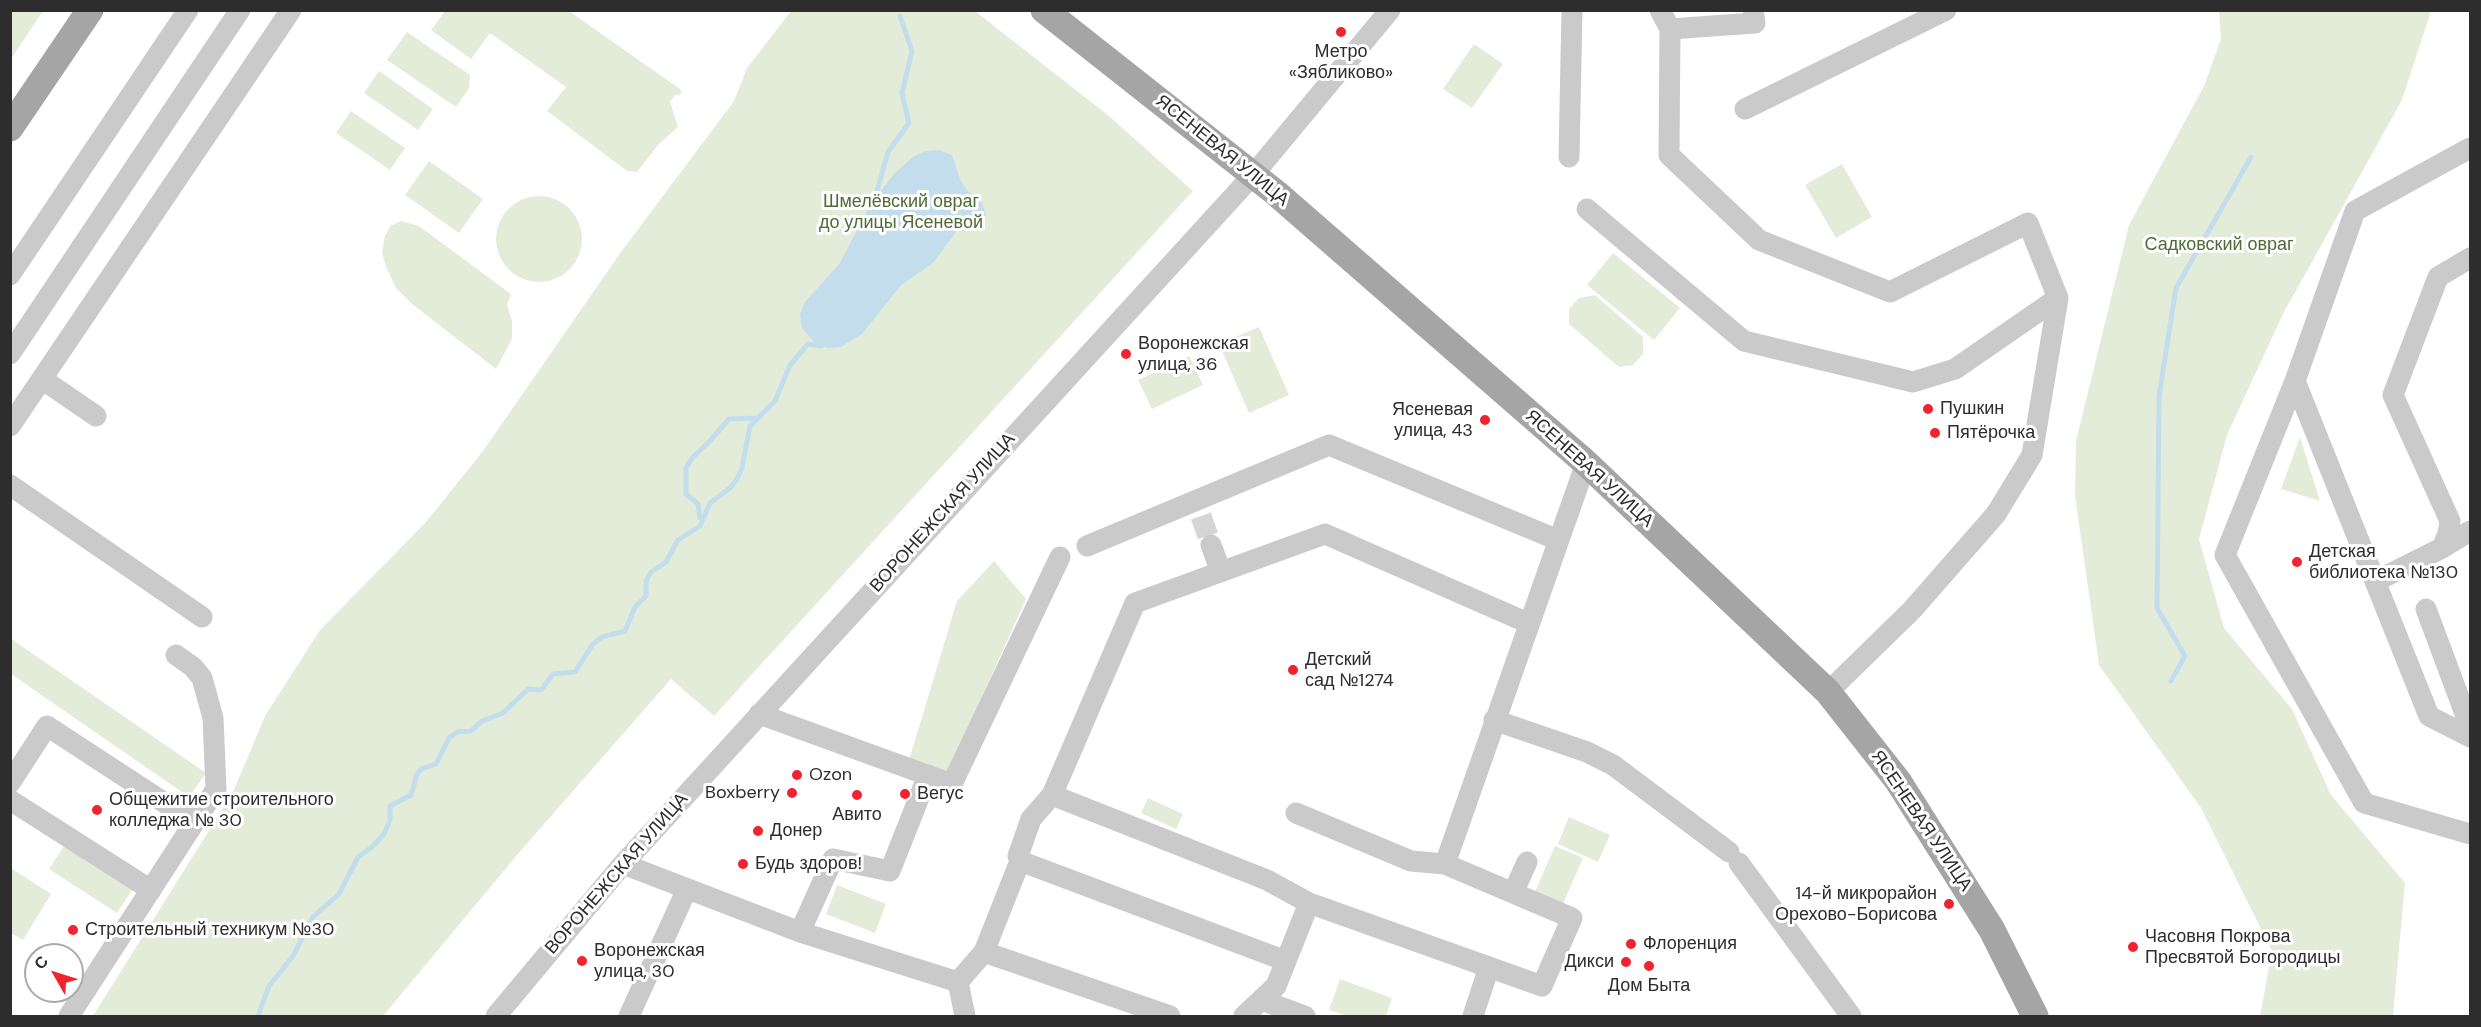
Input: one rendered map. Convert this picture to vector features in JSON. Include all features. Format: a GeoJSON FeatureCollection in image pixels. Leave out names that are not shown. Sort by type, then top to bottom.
{"type":"FeatureCollection","features":[{"type":"Feature","properties":{"kind":"main road"},"geometry":{"type":"LineString","coordinates":[[10,128],[90,10]]}},
{"type":"Feature","properties":{"kind":"main road","name":"ЯСЕНЕВАЯ УЛИЦА"},"geometry":{"type":"LineString","coordinates":[[1044,10],[1254,175],[1586,463],[1828,692],[1898,781],[1992,930],[2035,1017]]}},
{"type":"Feature","properties":{"kind":"street"},"geometry":{"type":"LineString","coordinates":[[10,275],[188,10]]}},
{"type":"Feature","properties":{"kind":"street"},"geometry":{"type":"LineString","coordinates":[[10,354],[240,10]]}},
{"type":"Feature","properties":{"kind":"street"},"geometry":{"type":"LineString","coordinates":[[10,426],[291,10]]}},
{"type":"Feature","properties":{"kind":"street","name":"ВОРОНЕЖСКАЯ УЛИЦА"},"geometry":{"type":"LineString","coordinates":[[496,1017],[623,864],[1254,175],[1390,10]]}},
{"type":"Feature","properties":{"kind":"street"},"geometry":{"type":"LineString","coordinates":[[1569,157],[1572,10]]}},
{"type":"Feature","properties":{"kind":"street"},"geometry":{"type":"LineString","coordinates":[[1660,10],[1670,29],[1669,154],[1759,240],[1890,292],[2028,223],[2058,298],[2032,455],[1996,514],[1912,610],[1828,692]]}},
{"type":"Feature","properties":{"kind":"street"},"geometry":{"type":"LineString","coordinates":[[1670,29],[1755,23],[1753,10]]}},
{"type":"Feature","properties":{"kind":"street"},"geometry":{"type":"LineString","coordinates":[[1745,109],[1946,10]]}},
{"type":"Feature","properties":{"kind":"street"},"geometry":{"type":"LineString","coordinates":[[2470,148],[2355,211],[2295,381],[2225,555],[2364,803],[2470,834]]}},
{"type":"Feature","properties":{"kind":"street"},"geometry":{"type":"LineString","coordinates":[[1587,209],[1744,341],[1914,382],[1955,369],[2058,298]]}},
{"type":"Feature","properties":{"kind":"street"},"geometry":{"type":"LineString","coordinates":[[2442,548],[2450,521],[2393,395],[2438,277],[2470,258]]}},
{"type":"Feature","properties":{"kind":"street"},"geometry":{"type":"LineString","coordinates":[[42,379],[96,416]]}},
{"type":"Feature","properties":{"kind":"street"},"geometry":{"type":"LineString","coordinates":[[2295,381],[2430,716],[2470,737]]}},
{"type":"Feature","properties":{"kind":"street"},"geometry":{"type":"LineString","coordinates":[[1087,546],[1198,508],[1329,445],[1558,540]]}},
{"type":"Feature","properties":{"kind":"street"},"geometry":{"type":"LineString","coordinates":[[1445,864],[1586,463]]}},
{"type":"Feature","properties":{"kind":"street"},"geometry":{"type":"LineString","coordinates":[[10,485],[202,617]]}},
{"type":"Feature","properties":{"kind":"street"},"geometry":{"type":"LineString","coordinates":[[2376,581],[2442,548],[2470,531]]}},
{"type":"Feature","properties":{"kind":"street"},"geometry":{"type":"LineString","coordinates":[[958,982],[984,952],[1020,861],[1018,856],[1031,819],[1052,795],[1135,603],[1324,534],[1528,623]]}},
{"type":"Feature","properties":{"kind":"street"},"geometry":{"type":"LineString","coordinates":[[1211,545],[1221,572]]}},
{"type":"Feature","properties":{"kind":"street"},"geometry":{"type":"LineString","coordinates":[[759,714],[952,784],[1060,557]]}},
{"type":"Feature","properties":{"kind":"street"},"geometry":{"type":"LineString","coordinates":[[2426,609],[2470,727]]}},
{"type":"Feature","properties":{"kind":"street"},"geometry":{"type":"LineString","coordinates":[[69,1017],[216,789],[213,718],[202,678],[193,667],[176,655]]}},
{"type":"Feature","properties":{"kind":"street"},"geometry":{"type":"LineString","coordinates":[[1494,720],[1587,752],[1613,765],[1734,858],[1851,1017]]}},
{"type":"Feature","properties":{"kind":"street"},"geometry":{"type":"LineString","coordinates":[[10,783],[47,726],[194,822]]}},
{"type":"Feature","properties":{"kind":"street"},"geometry":{"type":"LineString","coordinates":[[800,932],[832,860],[890,872],[928,775]]}},
{"type":"Feature","properties":{"kind":"street"},"geometry":{"type":"LineString","coordinates":[[1052,795],[1267,880],[1309,903],[1542,986],[1572,918],[1445,864],[1411,861],[1296,813]]}},
{"type":"Feature","properties":{"kind":"street"},"geometry":{"type":"LineString","coordinates":[[10,800],[151,890]]}},
{"type":"Feature","properties":{"kind":"street"},"geometry":{"type":"LineString","coordinates":[[1020,861],[1286,962]]}},
{"type":"Feature","properties":{"kind":"street"},"geometry":{"type":"LineString","coordinates":[[1513,893],[1527,862]]}},
{"type":"Feature","properties":{"kind":"street"},"geometry":{"type":"LineString","coordinates":[[623,864],[800,932],[958,982]]}},
{"type":"Feature","properties":{"kind":"street"},"geometry":{"type":"LineString","coordinates":[[629,1017],[687,889]]}},
{"type":"Feature","properties":{"kind":"street"},"geometry":{"type":"LineString","coordinates":[[1244,1017],[1276,986],[1309,903]]}},
{"type":"Feature","properties":{"kind":"street"},"geometry":{"type":"LineString","coordinates":[[984,952],[1170,1017]]}},
{"type":"Feature","properties":{"kind":"street"},"geometry":{"type":"LineString","coordinates":[[1473,1017],[1489,967]]}},
{"type":"Feature","properties":{"kind":"street"},"geometry":{"type":"LineString","coordinates":[[958,982],[965,1017]]}},
{"type":"Feature","properties":{"kind":"street"},"geometry":{"type":"LineString","coordinates":[[1261,1000],[1305,1017]]}},
{"type":"Feature","properties":{"kind":"green space"},"geometry":{"type":"Polygon","coordinates":[[[10,11],[43,11],[11,59],[10,11]]]}},
{"type":"Feature","properties":{"kind":"green space"},"geometry":{"type":"Polygon","coordinates":[[[445,11],[569,11],[680,89],[682,94],[675,95],[670,102],[678,127],[658,145],[637,172],[627,171],[547,111],[566,87],[490,33],[471,59],[431,30],[445,11]]]}},
{"type":"Feature","properties":{"kind":"green space","name":"Шмелёвский овраг до улицы Ясеневой"},"geometry":{"type":"Polygon","coordinates":[[[791,11],[975,11],[1109,116],[1193,191],[714,716],[671,679],[517,855],[383,1016],[93,1016],[233,792],[265,716],[320,630],[426,522],[483,451],[621,252],[734,101],[747,68],[791,11]]]}},
{"type":"Feature","properties":{"kind":"green space","name":"Садковский овраг"},"geometry":{"type":"Polygon","coordinates":[[[2219,11],[2431,11],[2402,100],[2283,314],[2227,435],[2199,539],[2224,628],[2292,709],[2331,795],[2405,883],[2393,1016],[2260,1016],[2272,951],[2201,808],[2099,665],[2075,496],[2076,441],[2129,225],[2204,86],[2221,39],[2219,11]]]}},
{"type":"Feature","properties":{"kind":"green space"},"geometry":{"type":"Polygon","coordinates":[[[407,32],[470,75],[469,88],[456,107],[387,60],[407,32]]]}},
{"type":"Feature","properties":{"kind":"green space"},"geometry":{"type":"Polygon","coordinates":[[[1474,44],[1503,64],[1472,108],[1443,89],[1474,44]]]}},
{"type":"Feature","properties":{"kind":"green space"},"geometry":{"type":"Polygon","coordinates":[[[379,71],[433,109],[418,130],[364,93],[379,71]]]}},
{"type":"Feature","properties":{"kind":"green space"},"geometry":{"type":"Polygon","coordinates":[[[351,111],[405,148],[390,170],[336,133],[351,111]]]}},
{"type":"Feature","properties":{"kind":"green space"},"geometry":{"type":"Polygon","coordinates":[[[429,161],[483,199],[459,233],[405,195],[429,161]]]}},
{"type":"Feature","properties":{"kind":"green space"},"geometry":{"type":"Polygon","coordinates":[[[1842,164],[1872,217],[1836,238],[1805,185],[1842,164]]]}},
{"type":"Feature","properties":{"kind":"green space"},"geometry":{"type":"Polygon","coordinates":[[[539,196],[556,199],[570,208],[579,222],[582,239],[579,256],[570,270],[556,279],[539,282],[522,279],[508,270],[499,256],[496,239],[499,222],[508,208],[522,199],[539,196]]]}},
{"type":"Feature","properties":{"kind":"green space"},"geometry":{"type":"Polygon","coordinates":[[[401,221],[419,226],[511,294],[507,304],[512,321],[512,339],[496,369],[412,304],[396,288],[382,252],[385,236],[390,226],[401,221]]]}},
{"type":"Feature","properties":{"kind":"green space"},"geometry":{"type":"Polygon","coordinates":[[[1613,253],[1680,308],[1654,340],[1587,285],[1613,253]]]}},
{"type":"Feature","properties":{"kind":"green space"},"geometry":{"type":"Polygon","coordinates":[[[1595,295],[1643,337],[1643,354],[1633,365],[1619,367],[1569,324],[1569,309],[1579,298],[1595,295]]]}},
{"type":"Feature","properties":{"kind":"green space"},"geometry":{"type":"Polygon","coordinates":[[[1259,327],[1289,395],[1249,413],[1219,344],[1259,327]]]}},
{"type":"Feature","properties":{"kind":"green space"},"geometry":{"type":"Polygon","coordinates":[[[1189,356],[1203,385],[1152,409],[1138,380],[1189,356]]]}},
{"type":"Feature","properties":{"kind":"green space"},"geometry":{"type":"Polygon","coordinates":[[[2300,437],[2320,501],[2281,489],[2300,437]]]}},
{"type":"Feature","properties":{"kind":"green space"},"geometry":{"type":"Polygon","coordinates":[[[994,561],[1026,599],[947,774],[909,760],[957,601],[994,561]]]}},
{"type":"Feature","properties":{"kind":"green space"},"geometry":{"type":"Polygon","coordinates":[[[10,638],[206,773],[189,797],[11,674],[10,638]]]}},
{"type":"Feature","properties":{"kind":"green space"},"geometry":{"type":"Polygon","coordinates":[[[1148,798],[1183,814],[1176,829],[1141,813],[1148,798]]]}},
{"type":"Feature","properties":{"kind":"green space"},"geometry":{"type":"Polygon","coordinates":[[[1569,817],[1610,835],[1598,862],[1558,844],[1569,817]]]}},
{"type":"Feature","properties":{"kind":"green space"},"geometry":{"type":"Polygon","coordinates":[[[68,840],[136,884],[117,913],[49,869],[68,840]]]}},
{"type":"Feature","properties":{"kind":"green space"},"geometry":{"type":"Polygon","coordinates":[[[1555,846],[1583,858],[1562,906],[1534,894],[1555,846]]]}},
{"type":"Feature","properties":{"kind":"green space"},"geometry":{"type":"Polygon","coordinates":[[[11,868],[51,894],[23,940],[11,933],[11,868]]]}},
{"type":"Feature","properties":{"kind":"green space"},"geometry":{"type":"Polygon","coordinates":[[[837,885],[886,904],[875,933],[826,914],[837,885]]]}},
{"type":"Feature","properties":{"kind":"green space"},"geometry":{"type":"Polygon","coordinates":[[[1340,979],[1392,998],[1386,1016],[1347,1016],[1329,1010],[1340,979]]]}},
{"type":"Feature","properties":{"kind":"water"},"geometry":{"type":"Polygon","coordinates":[[[939,150],[952,155],[960,179],[967,190],[982,203],[986,215],[976,223],[961,225],[933,263],[901,285],[862,334],[841,347],[828,348],[816,344],[802,328],[800,314],[805,302],[840,263],[871,203],[895,173],[914,156],[926,151],[939,150]]]}},
{"type":"Feature","properties":{"kind":"waterway"},"geometry":{"type":"LineString","coordinates":[[875,198],[888,152],[909,123],[902,93],[912,51],[900,16]]}},
{"type":"Feature","properties":{"kind":"waterway"},"geometry":{"type":"LineString","coordinates":[[2171,681],[2185,656],[2157,608],[2159,396],[2176,288],[2251,157]]}},
{"type":"Feature","properties":{"kind":"waterway"},"geometry":{"type":"LineString","coordinates":[[258,1016],[269,986],[293,956],[313,917],[339,894],[358,857],[384,834],[390,820],[390,806],[411,795],[417,774],[421,769],[436,764],[449,738],[457,732],[471,731],[482,721],[503,713],[528,689],[541,690],[553,674],[575,672],[593,644],[602,637],[625,631],[635,607],[646,596],[646,581],[651,572],[666,562],[678,540],[700,526],[710,503],[730,488],[737,479],[742,468],[750,426],[775,401],[790,365],[808,344],[822,346]]}},
{"type":"Feature","properties":{"kind":"waterway"},"geometry":{"type":"LineString","coordinates":[[700,518],[698,504],[686,494],[686,468],[692,458],[729,419],[757,418]]}},
{"type":"Feature","properties":{"kind":"tunnel"},"geometry":{"type":"LineString","coordinates":[[1201,516],[1211,545]]}},
{"type":"Feature","properties":{"kind":"place","name":"Метро «Зябликово»"},"geometry":{"type":"Point","coordinates":[1341,32]}},
{"type":"Feature","properties":{"kind":"place","name":"Воронежская улица, 36"},"geometry":{"type":"Point","coordinates":[1126,354]}},
{"type":"Feature","properties":{"kind":"place","name":"Пушкин"},"geometry":{"type":"Point","coordinates":[1928,409]}},
{"type":"Feature","properties":{"kind":"place","name":"Ясеневая улица, 43"},"geometry":{"type":"Point","coordinates":[1485,420]}},
{"type":"Feature","properties":{"kind":"place","name":"Пятёрочка"},"geometry":{"type":"Point","coordinates":[1935,433]}},
{"type":"Feature","properties":{"kind":"place","name":"Детская библиотека №130"},"geometry":{"type":"Point","coordinates":[2297,562]}},
{"type":"Feature","properties":{"kind":"place","name":"Детский сад №1274"},"geometry":{"type":"Point","coordinates":[1293,670]}},
{"type":"Feature","properties":{"kind":"place","name":"Ozon"},"geometry":{"type":"Point","coordinates":[797,775]}},
{"type":"Feature","properties":{"kind":"place","name":"Boxberry"},"geometry":{"type":"Point","coordinates":[792,793]}},
{"type":"Feature","properties":{"kind":"place","name":"Вегус"},"geometry":{"type":"Point","coordinates":[905,794]}},
{"type":"Feature","properties":{"kind":"place","name":"Авито"},"geometry":{"type":"Point","coordinates":[857,795]}},
{"type":"Feature","properties":{"kind":"place","name":"Общежитие строительного колледжа № 30"},"geometry":{"type":"Point","coordinates":[97,810]}},
{"type":"Feature","properties":{"kind":"place","name":"Донер"},"geometry":{"type":"Point","coordinates":[758,831]}},
{"type":"Feature","properties":{"kind":"place","name":"Будь здоров!"},"geometry":{"type":"Point","coordinates":[743,864]}},
{"type":"Feature","properties":{"kind":"place","name":"14-й микрорайон Орехово-Борисова"},"geometry":{"type":"Point","coordinates":[1949,904]}},
{"type":"Feature","properties":{"kind":"place","name":"Строительный техникум №30"},"geometry":{"type":"Point","coordinates":[73,930]}},
{"type":"Feature","properties":{"kind":"place","name":"Флоренция"},"geometry":{"type":"Point","coordinates":[1631,944]}},
{"type":"Feature","properties":{"kind":"place","name":"Часовня Покрова Пресвятой Богородицы"},"geometry":{"type":"Point","coordinates":[2133,947]}},
{"type":"Feature","properties":{"kind":"place","name":"Воронежская улица, 30"},"geometry":{"type":"Point","coordinates":[582,961]}},
{"type":"Feature","properties":{"kind":"place","name":"Дикси"},"geometry":{"type":"Point","coordinates":[1626,962]}},
{"type":"Feature","properties":{"kind":"place","name":"Дом Быта"},"geometry":{"type":"Point","coordinates":[1649,966]}}]}
